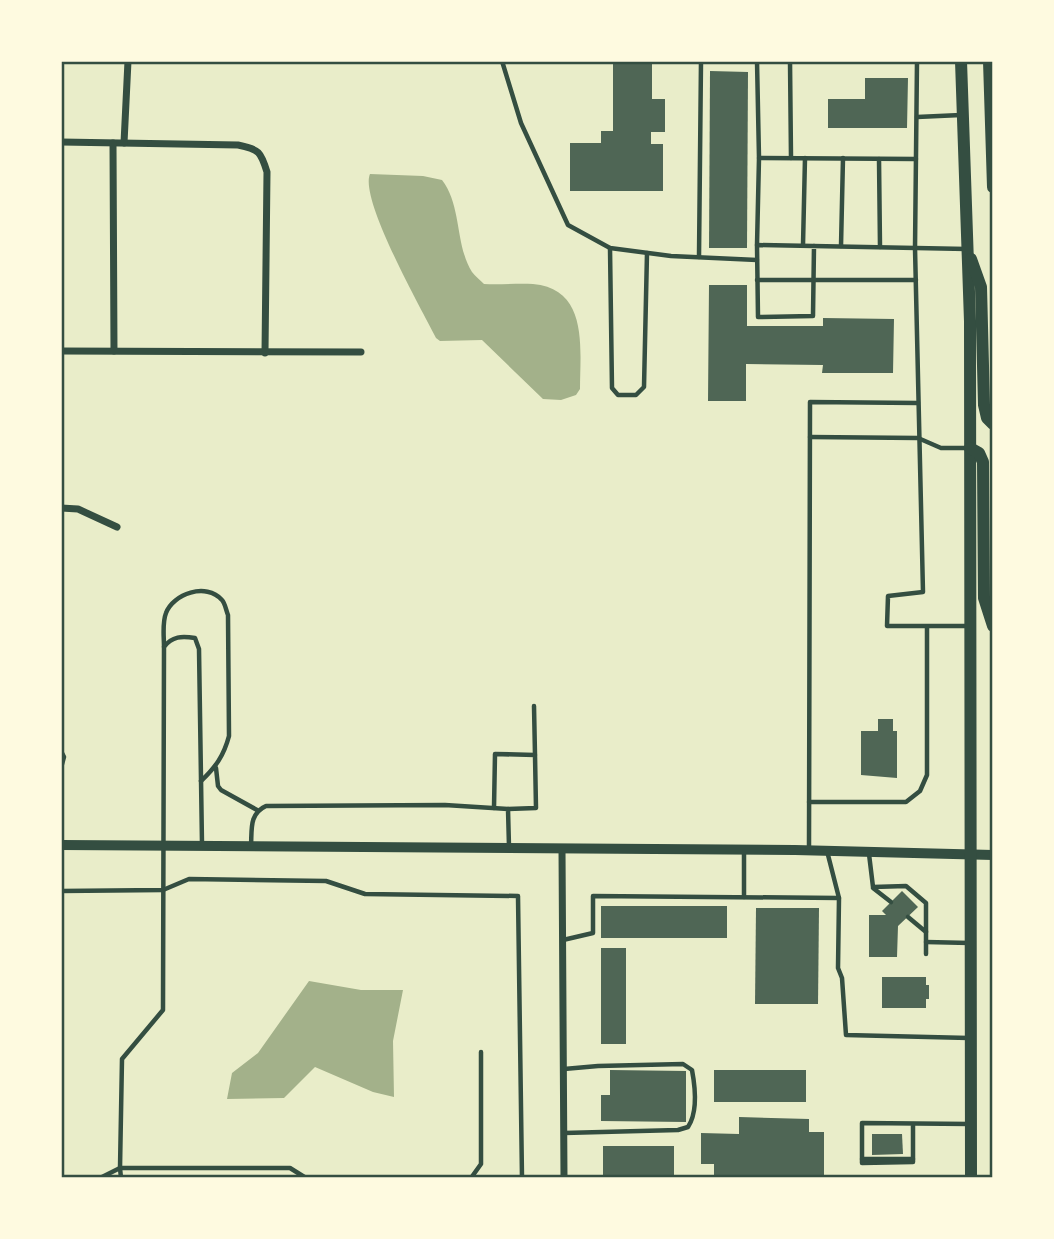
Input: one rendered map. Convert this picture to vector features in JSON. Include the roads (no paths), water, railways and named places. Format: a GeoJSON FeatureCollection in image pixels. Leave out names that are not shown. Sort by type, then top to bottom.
{"type":"FeatureCollection","features":[{"type":"Feature","properties":{"kind":"main road"},"geometry":{"type":"LineString","coordinates":[[961,61],[968,249],[970,448],[971,1178]]}},
{"type":"Feature","properties":{"kind":"main road"},"geometry":{"type":"LineString","coordinates":[[989,61],[993,187]]}},
{"type":"Feature","properties":{"kind":"main road"},"geometry":{"type":"LineString","coordinates":[[968,249],[981,287],[984,405],[987,418],[993,424]]}},
{"type":"Feature","properties":{"kind":"main road"},"geometry":{"type":"LineString","coordinates":[[970,448],[981,455],[983,462],[984,598],[993,626]]}},
{"type":"Feature","properties":{"kind":"street"},"geometry":{"type":"LineString","coordinates":[[124,143],[128,61]]}},
{"type":"Feature","properties":{"kind":"street"},"geometry":{"type":"LineString","coordinates":[[61,142],[238,145],[258,151],[262,155],[267,172],[265,353]]}},
{"type":"Feature","properties":{"kind":"street"},"geometry":{"type":"LineString","coordinates":[[113,143],[114,351]]}},
{"type":"Feature","properties":{"kind":"street"},"geometry":{"type":"LineString","coordinates":[[61,351],[361,352]]}},
{"type":"Feature","properties":{"kind":"street"},"geometry":{"type":"LineString","coordinates":[[61,508],[78,509],[117,527]]}},
{"type":"Feature","properties":{"kind":"street"},"geometry":{"type":"LineString","coordinates":[[61,845],[744,850],[993,855]]}},
{"type":"Feature","properties":{"kind":"street"},"geometry":{"type":"LineString","coordinates":[[562,849],[564,1178]]}},
{"type":"Feature","properties":{"kind":"lane"},"geometry":{"type":"LineString","coordinates":[[502,61],[521,122],[568,225],[610,247],[648,253],[757,260]]}},
{"type":"Feature","properties":{"kind":"lane"},"geometry":{"type":"LineString","coordinates":[[699,257],[701,61]]}},
{"type":"Feature","properties":{"kind":"lane"},"geometry":{"type":"LineString","coordinates":[[757,61],[758,317],[813,316],[814,246]]}},
{"type":"Feature","properties":{"kind":"lane"},"geometry":{"type":"LineString","coordinates":[[790,61],[791,158]]}},
{"type":"Feature","properties":{"kind":"lane"},"geometry":{"type":"LineString","coordinates":[[917,61],[915,248],[923,592],[888,596],[887,626],[970,626]]}},
{"type":"Feature","properties":{"kind":"lane"},"geometry":{"type":"LineString","coordinates":[[916,117],[962,115]]}},
{"type":"Feature","properties":{"kind":"lane"},"geometry":{"type":"LineString","coordinates":[[759,158],[916,159]]}},
{"type":"Feature","properties":{"kind":"lane"},"geometry":{"type":"LineString","coordinates":[[803,246],[805,158]]}},
{"type":"Feature","properties":{"kind":"lane"},"geometry":{"type":"LineString","coordinates":[[841,246],[843,158]]}},
{"type":"Feature","properties":{"kind":"lane"},"geometry":{"type":"LineString","coordinates":[[879,159],[880,247]]}},
{"type":"Feature","properties":{"kind":"lane"},"geometry":{"type":"LineString","coordinates":[[757,245],[968,249]]}},
{"type":"Feature","properties":{"kind":"lane"},"geometry":{"type":"LineString","coordinates":[[610,247],[612,388],[618,395],[636,395],[644,387],[648,253]]}},
{"type":"Feature","properties":{"kind":"lane"},"geometry":{"type":"LineString","coordinates":[[757,281],[916,281]]}},
{"type":"Feature","properties":{"kind":"lane"},"geometry":{"type":"LineString","coordinates":[[809,851],[810,402],[918,403]]}},
{"type":"Feature","properties":{"kind":"lane"},"geometry":{"type":"LineString","coordinates":[[810,437],[918,438],[941,448],[970,448]]}},
{"type":"Feature","properties":{"kind":"lane"},"geometry":{"type":"LineString","coordinates":[[121,1178],[122,1059],[163,1010],[165,615],[177,598],[199,592],[213,594],[223,600],[228,615],[229,736],[225,752],[216,768],[201,781]]}},
{"type":"Feature","properties":{"kind":"lane"},"geometry":{"type":"LineString","coordinates":[[809,802],[906,802],[920,791],[927,775],[927,627]]}},
{"type":"Feature","properties":{"kind":"lane"},"geometry":{"type":"LineString","coordinates":[[164,647],[169,640],[183,636],[195,638],[199,649],[202,846]]}},
{"type":"Feature","properties":{"kind":"lane"},"geometry":{"type":"LineString","coordinates":[[216,768],[221,790],[257,810],[278,804],[445,804],[508,809],[536,808],[534,706]]}},
{"type":"Feature","properties":{"kind":"lane"},"geometry":{"type":"LineString","coordinates":[[61,751],[64,757],[61,768]]}},
{"type":"Feature","properties":{"kind":"lane"},"geometry":{"type":"LineString","coordinates":[[494,808],[495,754],[535,755]]}},
{"type":"Feature","properties":{"kind":"lane"},"geometry":{"type":"LineString","coordinates":[[508,809],[509,848]]}},
{"type":"Feature","properties":{"kind":"lane"},"geometry":{"type":"LineString","coordinates":[[251,846],[252,822],[257,810]]}},
{"type":"Feature","properties":{"kind":"lane"},"geometry":{"type":"LineString","coordinates":[[744,850],[744,897]]}},
{"type":"Feature","properties":{"kind":"lane"},"geometry":{"type":"LineString","coordinates":[[827,851],[839,898],[838,968],[842,978],[846,1035],[970,1038]]}},
{"type":"Feature","properties":{"kind":"lane"},"geometry":{"type":"LineString","coordinates":[[869,853],[873,887],[891,902]]}},
{"type":"Feature","properties":{"kind":"lane"},"geometry":{"type":"LineString","coordinates":[[61,891],[163,890],[189,880],[326,881],[365,894],[518,896],[522,1178]]}},
{"type":"Feature","properties":{"kind":"lane"},"geometry":{"type":"LineString","coordinates":[[873,887],[906,886],[926,903],[926,954]]}},
{"type":"Feature","properties":{"kind":"lane"},"geometry":{"type":"LineString","coordinates":[[563,940],[593,933],[593,896],[839,898]]}},
{"type":"Feature","properties":{"kind":"lane"},"geometry":{"type":"LineString","coordinates":[[908,917],[926,932]]}},
{"type":"Feature","properties":{"kind":"lane"},"geometry":{"type":"LineString","coordinates":[[926,942],[970,943]]}},
{"type":"Feature","properties":{"kind":"lane"},"geometry":{"type":"LineString","coordinates":[[471,1178],[481,1164],[481,1052]]}},
{"type":"Feature","properties":{"kind":"lane"},"geometry":{"type":"LineString","coordinates":[[564,1069],[683,1064],[692,1070],[694,1081],[694,1114],[688,1127],[678,1130],[564,1133]]}},
{"type":"Feature","properties":{"kind":"lane"},"geometry":{"type":"LineString","coordinates":[[913,1124],[913,1163],[862,1163],[862,1123],[970,1125]]}},
{"type":"Feature","properties":{"kind":"lane"},"geometry":{"type":"LineString","coordinates":[[100,1178],[121,1168],[290,1168],[306,1178]]}}]}
